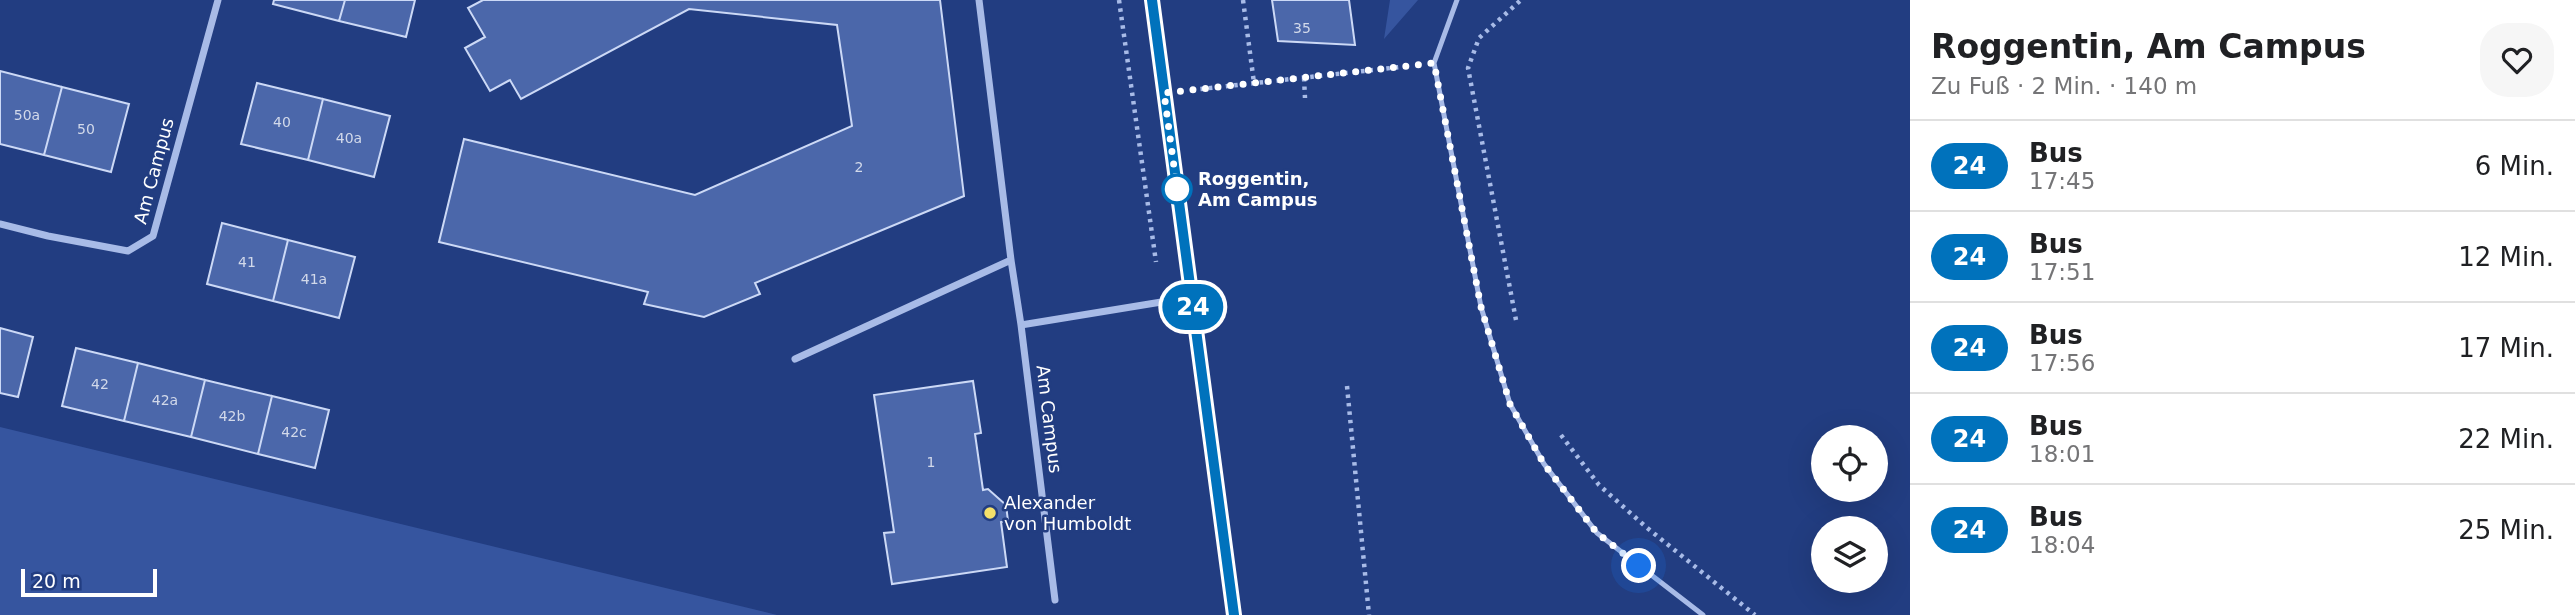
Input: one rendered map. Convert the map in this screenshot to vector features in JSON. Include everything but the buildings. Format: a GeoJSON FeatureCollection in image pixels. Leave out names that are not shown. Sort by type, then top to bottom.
{"type":"FeatureCollection","features":[{"type":"Feature","properties":{"kind":"street","name":"Am Campus"},"geometry":{"type":"LineString","coordinates":[[0,224],[128,251],[153,236],[218,0]]}},
{"type":"Feature","properties":{"kind":"street","name":"Am Campus"},"geometry":{"type":"LineString","coordinates":[[979,0],[1055,600]]}},
{"type":"Feature","properties":{"kind":"street"},"geometry":{"type":"LineString","coordinates":[[1152,0],[1234,615]]}},
{"type":"Feature","properties":{"kind":"street"},"geometry":{"type":"LineString","coordinates":[[794,359],[1011,260]]}},
{"type":"Feature","properties":{"kind":"street"},"geometry":{"type":"LineString","coordinates":[[1021,325],[1192,297]]}},
{"type":"Feature","properties":{"kind":"lane"},"geometry":{"type":"LineString","coordinates":[[1457,0],[1434,63],[1481,307],[1510,404],[1544,464],[1597,533],[1703,615]]}},
{"type":"Feature","properties":{"kind":"path"},"geometry":{"type":"LineString","coordinates":[[1242,0],[1254,83]]}},
{"type":"Feature","properties":{"kind":"path"},"geometry":{"type":"LineString","coordinates":[[1516,321],[1468,68],[1479,38],[1521,0]]}},
{"type":"Feature","properties":{"kind":"path"},"geometry":{"type":"LineString","coordinates":[[1164,93],[1434,63]]}},
{"type":"Feature","properties":{"kind":"path"},"geometry":{"type":"LineString","coordinates":[[1304,78],[1305,99]]}},
{"type":"Feature","properties":{"kind":"path"},"geometry":{"type":"LineString","coordinates":[[1347,386],[1369,615]]}},
{"type":"Feature","properties":{"kind":"path"},"geometry":{"type":"LineString","coordinates":[[1560,434],[1600,485],[1646,527],[1755,615]]}},
{"type":"Feature","properties":{"kind":"shaded area"},"geometry":{"type":"Polygon","coordinates":[[[1390,0],[1418,0],[1384,39],[1390,0]]]}},
{"type":"Feature","properties":{"kind":"shaded area"},"geometry":{"type":"Polygon","coordinates":[[[0,427],[777,615],[0,615],[0,427]]]}},
{"type":"Feature","properties":{"kind":"bus line","name":"24"},"geometry":{"type":"LineString","coordinates":[[1152,0],[1234,615]]}},
{"type":"Feature","properties":{"kind":"place","name":"Roggentin, Am Campus"},"geometry":{"type":"Point","coordinates":[1177,189]}},
{"type":"Feature","properties":{"kind":"place","name":"Alexander von Humboldt"},"geometry":{"type":"Point","coordinates":[990,513]}},
{"type":"Feature","properties":{"kind":"route"},"geometry":{"type":"LineString","coordinates":[[1177,189],[1164,93],[1434,63],[1481,307],[1510,404],[1544,464],[1597,533],[1639,566]]}}]}
